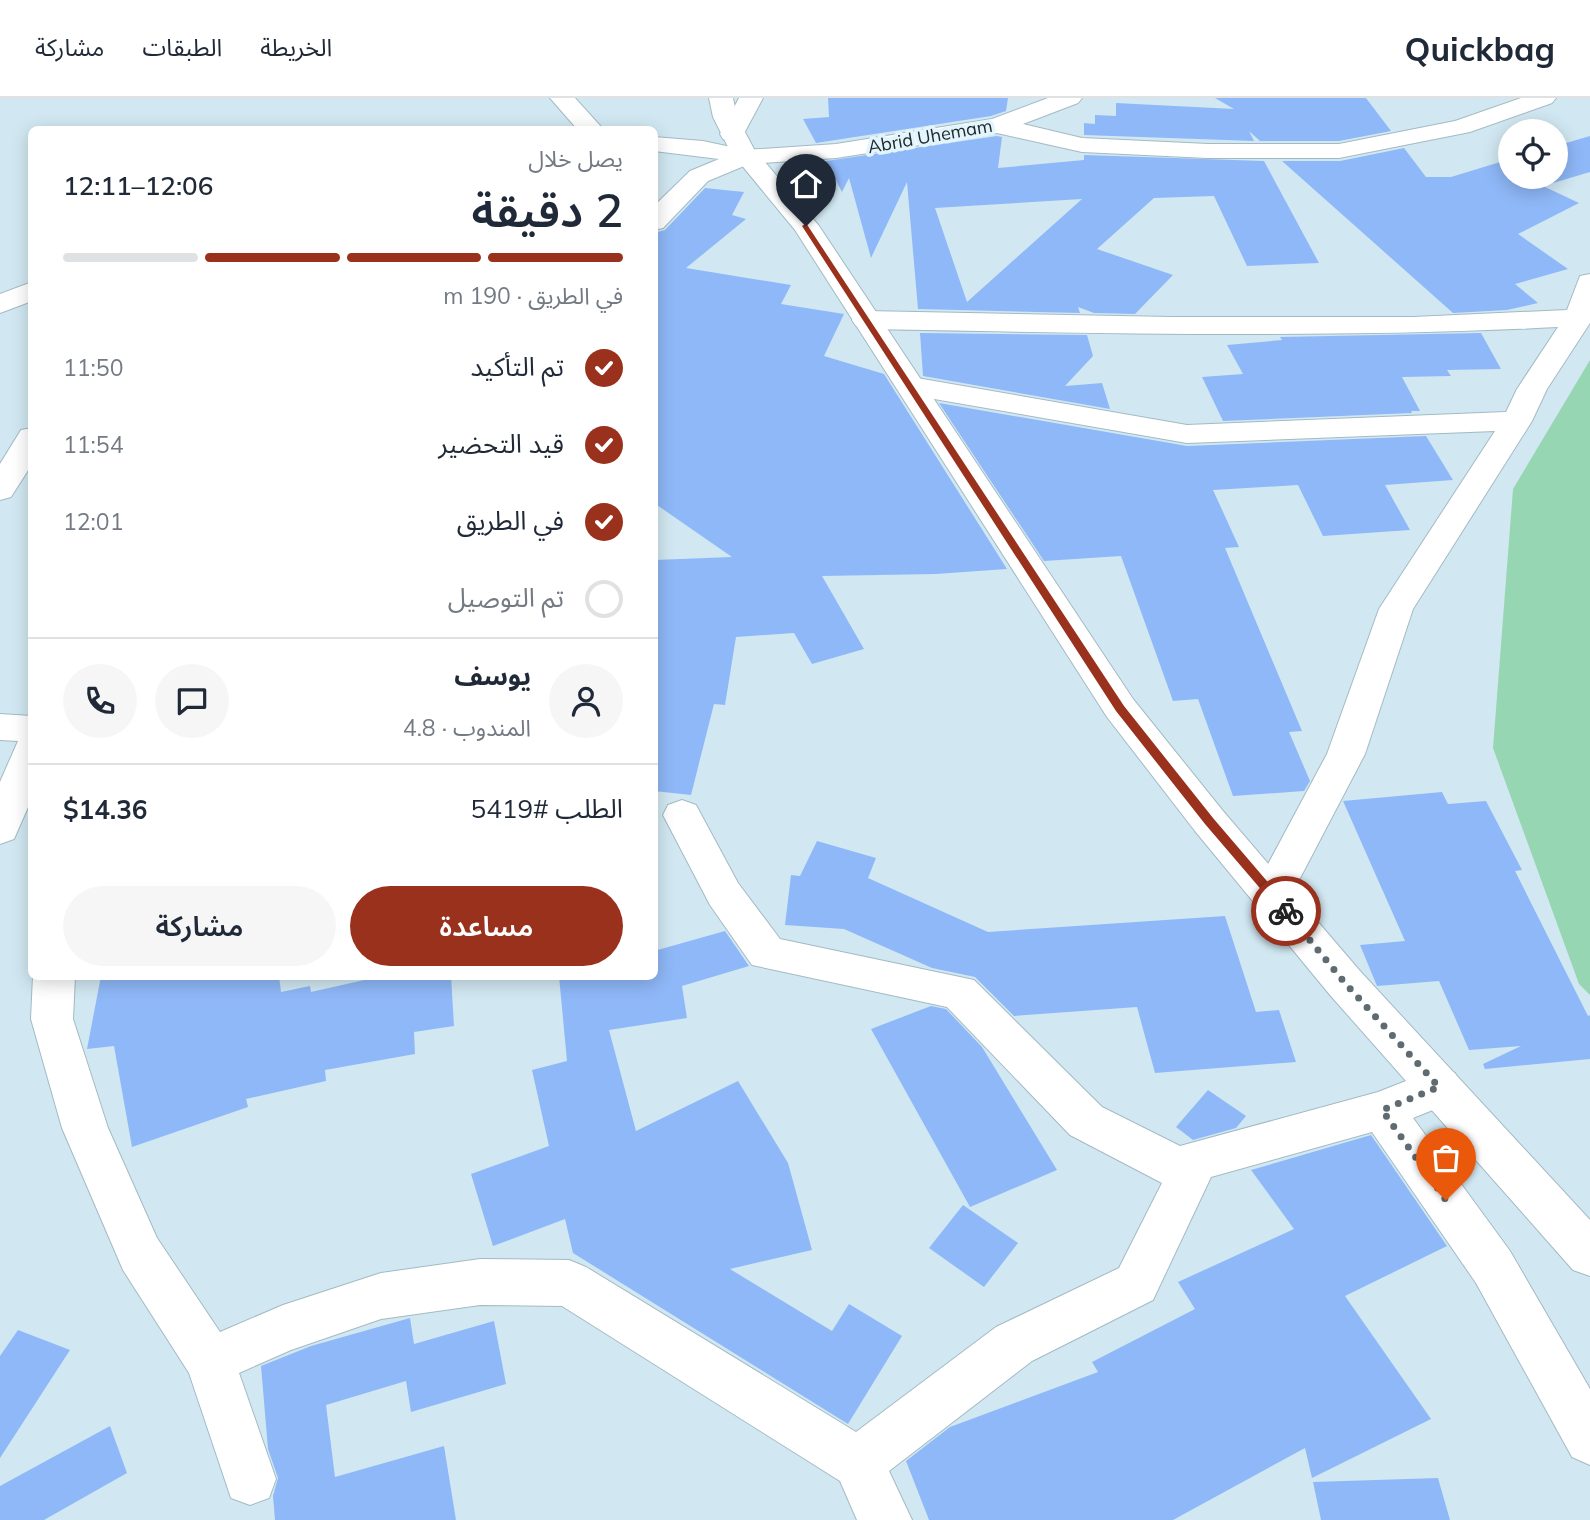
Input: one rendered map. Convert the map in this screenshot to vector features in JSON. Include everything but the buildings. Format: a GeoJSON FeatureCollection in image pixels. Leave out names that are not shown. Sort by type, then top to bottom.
{"type":"FeatureCollection","features":[{"type":"Feature","properties":{"kind":"street"},"geometry":{"type":"LineString","coordinates":[[562,98],[588,126]]}},
{"type":"Feature","properties":{"kind":"street"},"geometry":{"type":"LineString","coordinates":[[721,98],[723,111],[738,146],[806,226],[1120,708],[1209,821],[1345,983],[1590,1254]]}},
{"type":"Feature","properties":{"kind":"street"},"geometry":{"type":"LineString","coordinates":[[658,218],[699,176],[738,146],[751,98]]}},
{"type":"Feature","properties":{"kind":"street","name":"Abrid Uhemam"},"geometry":{"type":"LineString","coordinates":[[738,146],[836,151],[997,126],[1070,98]]}},
{"type":"Feature","properties":{"kind":"street"},"geometry":{"type":"LineString","coordinates":[[997,126],[1082,145],[1208,151],[1339,151],[1461,127],[1544,98]]}},
{"type":"Feature","properties":{"kind":"street"},"geometry":{"type":"LineString","coordinates":[[658,144],[703,148],[738,146]]}},
{"type":"Feature","properties":{"kind":"street"},"geometry":{"type":"LineString","coordinates":[[1272,894],[1346,754],[1396,609],[1517,421],[1532,389],[1579,318],[1590,282]]}},
{"type":"Feature","properties":{"kind":"street"},"geometry":{"type":"LineString","coordinates":[[0,305],[28,292]]}},
{"type":"Feature","properties":{"kind":"street"},"geometry":{"type":"LineString","coordinates":[[866,320],[1171,326],[1413,326],[1579,318]]}},
{"type":"Feature","properties":{"kind":"street"},"geometry":{"type":"LineString","coordinates":[[911,386],[1187,434],[1517,421]]}},
{"type":"Feature","properties":{"kind":"street"},"geometry":{"type":"LineString","coordinates":[[0,490],[28,444]]}},
{"type":"Feature","properties":{"kind":"street"},"geometry":{"type":"LineString","coordinates":[[0,727],[28,729]]}},
{"type":"Feature","properties":{"kind":"street"},"geometry":{"type":"LineString","coordinates":[[0,829],[28,759]]}},
{"type":"Feature","properties":{"kind":"street"},"geometry":{"type":"LineString","coordinates":[[682,815],[724,894],[767,953],[958,992],[1086,1121],[1189,1174]]}},
{"type":"Feature","properties":{"kind":"street"},"geometry":{"type":"LineString","coordinates":[[54,980],[52,1019],[85,1128],[140,1254],[210,1361],[250,1479]]}},
{"type":"Feature","properties":{"kind":"street"},"geometry":{"type":"LineString","coordinates":[[858,1462],[1014,1344],[1136,1284],[1196,1161],[1382,1110],[1439,1087]]}},
{"type":"Feature","properties":{"kind":"street"},"geometry":{"type":"LineString","coordinates":[[1382,1110],[1493,1267],[1590,1439]]}},
{"type":"Feature","properties":{"kind":"street"},"geometry":{"type":"LineString","coordinates":[[210,1361],[283,1329],[382,1296],[480,1282],[569,1283],[858,1462],[885,1520]]}},
{"type":"Feature","properties":{"kind":"green space"},"geometry":{"type":"Polygon","coordinates":[[[1590,360],[1590,995],[1579,984],[1493,748],[1513,489],[1590,360]]]}},
{"type":"Feature","properties":{"kind":"way so far"},"geometry":{"type":"LineString","coordinates":[[1286,911],[1345,983],[1439,1087],[1382,1110],[1446,1200]]}},
{"type":"Feature","properties":{"kind":"route"},"geometry":{"type":"LineString","coordinates":[[806,226],[1120,708],[1209,821],[1286,911]]}}]}
